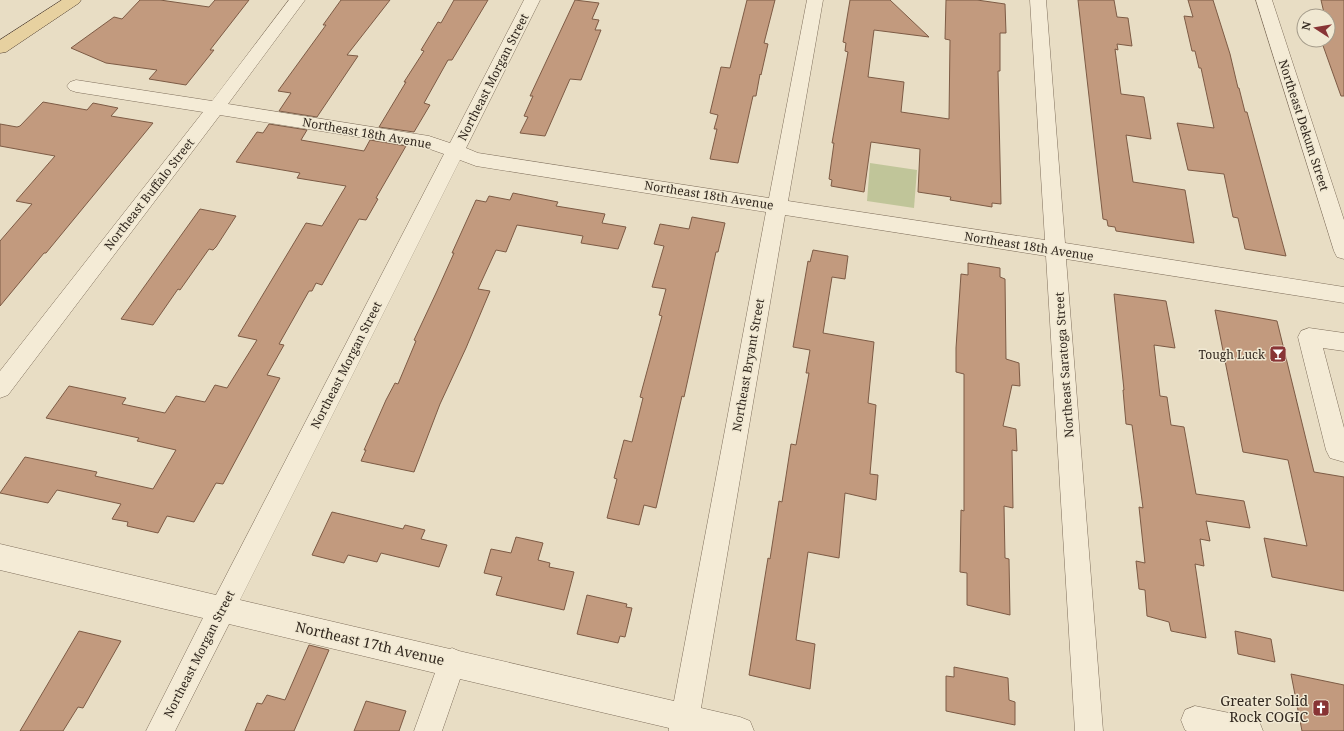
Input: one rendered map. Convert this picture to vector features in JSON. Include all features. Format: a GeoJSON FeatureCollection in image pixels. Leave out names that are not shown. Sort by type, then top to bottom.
{"type":"FeatureCollection","features":[{"type":"Feature","properties":{"kind":"main road"},"geometry":{"type":"LineString","coordinates":[[0,48],[73,0]]}},
{"type":"Feature","properties":{"kind":"street","name":"Northeast Buffalo Street"},"geometry":{"type":"LineString","coordinates":[[0,388],[216,108],[297,0]]}},
{"type":"Feature","properties":{"kind":"street","name":"Northeast Morgan Street"},"geometry":{"type":"LineString","coordinates":[[160,731],[532,0]]}},
{"type":"Feature","properties":{"kind":"street","name":"Northeast Bryant Street"},"geometry":{"type":"LineString","coordinates":[[684,724],[815,0]]}},
{"type":"Feature","properties":{"kind":"street","name":"Northeast Saratoga Street"},"geometry":{"type":"LineString","coordinates":[[1038,0],[1089,731]]}},
{"type":"Feature","properties":{"kind":"street","name":"Northeast Dekum Street"},"geometry":{"type":"LineString","coordinates":[[1264,0],[1344,251]]}},
{"type":"Feature","properties":{"kind":"street","name":"Northeast 18th Avenue"},"geometry":{"type":"LineString","coordinates":[[76,86],[429,142],[476,159],[1344,295]]}},
{"type":"Feature","properties":{"kind":"street"},"geometry":{"type":"LineString","coordinates":[[1344,342],[1309,337],[1338,450],[1344,451]]}},
{"type":"Feature","properties":{"kind":"street","name":"Northeast 17th Avenue"},"geometry":{"type":"LineString","coordinates":[[0,557],[452,662],[684,724],[740,731]]}},
{"type":"Feature","properties":{"kind":"street"},"geometry":{"type":"LineString","coordinates":[[428,731],[452,662]]}},
{"type":"Feature","properties":{"kind":"street"},"geometry":{"type":"LineString","coordinates":[[1195,720],[1249,731]]}},
{"type":"Feature","properties":{"kind":"green space"},"geometry":{"type":"Polygon","coordinates":[[[870,163],[917,170],[914,208],[867,201],[870,163]]]}},
{"type":"Feature","properties":{"kind":"building"},"geometry":{"type":"Polygon","coordinates":[[[140,0],[160,0],[209,7],[215,0],[249,0],[210,50],[214,50],[186,85],[149,79],[157,70],[106,63],[71,48],[114,17],[122,19],[140,0]]]}},
{"type":"Feature","properties":{"kind":"building"},"geometry":{"type":"Polygon","coordinates":[[[341,0],[390,0],[347,55],[358,56],[317,117],[279,111],[291,93],[278,91],[326,25],[323,25],[341,0]]]}},
{"type":"Feature","properties":{"kind":"building"},"geometry":{"type":"Polygon","coordinates":[[[454,0],[488,0],[452,60],[448,60],[424,103],[430,105],[414,132],[379,127],[406,82],[404,82],[424,51],[421,50],[438,22],[441,23],[454,0]]]}},
{"type":"Feature","properties":{"kind":"building"},"geometry":{"type":"Polygon","coordinates":[[[575,0],[599,3],[592,19],[599,20],[595,30],[601,30],[581,80],[570,79],[545,136],[520,133],[528,117],[524,116],[533,96],[530,96],[575,0]]]}},
{"type":"Feature","properties":{"kind":"building"},"geometry":{"type":"Polygon","coordinates":[[[747,0],[775,0],[764,43],[768,44],[761,75],[760,74],[756,96],[753,96],[738,163],[710,159],[717,129],[714,129],[718,115],[710,113],[721,67],[730,68],[747,0]]]}},
{"type":"Feature","properties":{"kind":"building"},"geometry":{"type":"Polygon","coordinates":[[[850,0],[890,0],[929,37],[874,30],[868,77],[904,82],[901,112],[949,119],[950,40],[945,39],[946,0],[977,0],[1005,4],[1006,33],[1000,33],[1000,71],[998,71],[1001,204],[992,203],[992,207],[950,200],[951,197],[918,192],[920,149],[871,142],[864,192],[831,186],[832,180],[829,179],[834,143],[832,143],[848,52],[845,51],[846,43],[843,42],[850,0]]]}},
{"type":"Feature","properties":{"kind":"building"},"geometry":{"type":"Polygon","coordinates":[[[1078,0],[1114,0],[1117,17],[1128,18],[1132,46],[1117,44],[1118,50],[1115,49],[1121,94],[1144,97],[1151,139],[1126,135],[1133,182],[1185,190],[1194,243],[1116,231],[1115,227],[1108,226],[1107,220],[1103,219],[1078,0]]]}},
{"type":"Feature","properties":{"kind":"building"},"geometry":{"type":"Polygon","coordinates":[[[1188,0],[1213,0],[1230,54],[1245,112],[1247,112],[1286,256],[1245,249],[1238,218],[1233,217],[1224,174],[1188,170],[1177,123],[1214,128],[1201,68],[1199,68],[1195,51],[1192,51],[1184,16],[1193,17],[1188,0]]]}},
{"type":"Feature","properties":{"kind":"building"},"geometry":{"type":"Polygon","coordinates":[[[1321,0],[1344,0],[1344,96],[1341,96],[1324,48],[1336,48],[1336,8],[1323,8],[1321,0]]]}},
{"type":"Feature","properties":{"kind":"building"},"geometry":{"type":"Polygon","coordinates":[[[43,102],[87,110],[93,103],[118,108],[111,116],[153,123],[46,253],[44,253],[0,306],[0,241],[32,204],[16,201],[55,156],[0,146],[0,124],[17,127],[20,126],[43,102]]]}},
{"type":"Feature","properties":{"kind":"building"},"geometry":{"type":"Polygon","coordinates":[[[269,124],[307,130],[301,140],[364,151],[370,140],[406,146],[376,198],[378,199],[366,220],[359,219],[322,285],[316,283],[312,291],[309,291],[279,344],[284,345],[267,375],[280,378],[223,484],[216,483],[194,522],[167,516],[158,533],[127,526],[128,522],[112,519],[121,504],[57,490],[48,503],[0,493],[25,457],[97,472],[95,476],[153,489],[176,450],[137,441],[139,438],[46,418],[69,386],[126,398],[122,404],[165,413],[176,396],[205,402],[215,385],[227,388],[257,340],[238,336],[306,223],[322,226],[346,186],[297,178],[300,173],[236,162],[257,132],[263,133],[269,124]]]}},
{"type":"Feature","properties":{"kind":"building"},"geometry":{"type":"Polygon","coordinates":[[[513,193],[558,202],[556,206],[605,214],[602,223],[626,227],[618,249],[581,243],[583,236],[517,225],[506,252],[496,250],[478,289],[490,291],[440,404],[414,472],[361,461],[366,450],[364,450],[386,400],[395,383],[398,384],[416,341],[414,340],[454,253],[452,253],[476,200],[486,202],[489,196],[510,200],[513,193]]]}},
{"type":"Feature","properties":{"kind":"building"},"geometry":{"type":"Polygon","coordinates":[[[200,209],[236,216],[216,247],[213,250],[209,249],[180,290],[178,289],[153,325],[121,319],[200,209]]]}},
{"type":"Feature","properties":{"kind":"building"},"geometry":{"type":"Polygon","coordinates":[[[692,217],[725,223],[718,252],[716,252],[684,397],[682,396],[656,508],[644,505],[639,525],[607,518],[617,479],[614,478],[624,440],[632,442],[643,398],[640,397],[662,316],[659,315],[666,289],[652,287],[664,246],[654,244],[660,224],[689,229],[692,217]]]}},
{"type":"Feature","properties":{"kind":"building"},"geometry":{"type":"Polygon","coordinates":[[[813,250],[848,256],[845,279],[832,277],[823,333],[874,342],[868,403],[876,405],[870,474],[878,475],[876,500],[845,493],[839,558],[808,552],[796,640],[815,644],[810,689],[749,675],[779,501],[782,502],[791,444],[796,445],[809,373],[806,373],[810,350],[793,347],[808,261],[810,262],[813,250]]]}},
{"type":"Feature","properties":{"kind":"building"},"geometry":{"type":"Polygon","coordinates":[[[968,263],[1000,268],[1000,277],[1005,279],[1006,359],[1019,363],[1020,386],[1012,385],[1003,426],[1016,429],[1017,451],[1012,450],[1013,508],[1004,506],[1005,558],[1009,559],[1010,615],[967,605],[967,573],[960,572],[961,510],[964,511],[964,374],[956,372],[956,348],[961,274],[968,275],[968,263]]]}},
{"type":"Feature","properties":{"kind":"building"},"geometry":{"type":"Polygon","coordinates":[[[1114,294],[1166,301],[1175,348],[1154,345],[1160,396],[1167,397],[1171,425],[1184,427],[1196,494],[1244,501],[1250,528],[1206,521],[1210,541],[1200,539],[1204,566],[1195,564],[1206,638],[1171,631],[1169,622],[1147,616],[1145,590],[1139,589],[1136,561],[1145,563],[1139,507],[1143,508],[1132,425],[1126,424],[1114,294]]]}},
{"type":"Feature","properties":{"kind":"building"},"geometry":{"type":"Polygon","coordinates":[[[1215,310],[1277,321],[1314,472],[1344,477],[1344,591],[1272,577],[1264,538],[1307,546],[1288,460],[1243,452],[1215,310]]]}},
{"type":"Feature","properties":{"kind":"building"},"geometry":{"type":"Polygon","coordinates":[[[332,512],[403,529],[405,525],[425,530],[421,539],[447,545],[439,567],[381,553],[377,562],[348,555],[344,563],[312,555],[332,512]]]}},
{"type":"Feature","properties":{"kind":"building"},"geometry":{"type":"Polygon","coordinates":[[[516,537],[543,543],[538,560],[550,563],[549,567],[574,572],[564,610],[496,595],[502,577],[484,573],[491,549],[511,553],[516,537]]]}},
{"type":"Feature","properties":{"kind":"building"},"geometry":{"type":"Polygon","coordinates":[[[587,595],[627,604],[626,607],[632,608],[625,637],[620,636],[618,643],[577,634],[587,595]]]}},
{"type":"Feature","properties":{"kind":"building"},"geometry":{"type":"Polygon","coordinates":[[[79,631],[121,641],[83,708],[78,707],[63,731],[20,731],[79,631]]]}},
{"type":"Feature","properties":{"kind":"building"},"geometry":{"type":"Polygon","coordinates":[[[1235,631],[1271,639],[1275,662],[1238,654],[1235,631]]]}},
{"type":"Feature","properties":{"kind":"building"},"geometry":{"type":"Polygon","coordinates":[[[309,645],[329,650],[294,731],[245,731],[257,703],[262,704],[267,695],[285,700],[309,645]]]}},
{"type":"Feature","properties":{"kind":"building"},"geometry":{"type":"Polygon","coordinates":[[[954,667],[1008,678],[1009,700],[1015,702],[1015,725],[946,711],[946,676],[954,677],[954,667]]]}},
{"type":"Feature","properties":{"kind":"building","name":"Greater Solid Rock COGIC"},"geometry":{"type":"Polygon","coordinates":[[[1291,674],[1344,685],[1344,731],[1302,731],[1291,674]]]}},
{"type":"Feature","properties":{"kind":"building"},"geometry":{"type":"Polygon","coordinates":[[[366,701],[406,711],[399,731],[354,731],[366,701]]]}},
{"type":"Feature","properties":{"kind":"place","name":"Tough Luck"},"geometry":{"type":"Point","coordinates":[1278,354]}},
{"type":"Feature","properties":{"kind":"place","name":"Greater Solid Rock COGIC"},"geometry":{"type":"Point","coordinates":[1321,708]}}]}
